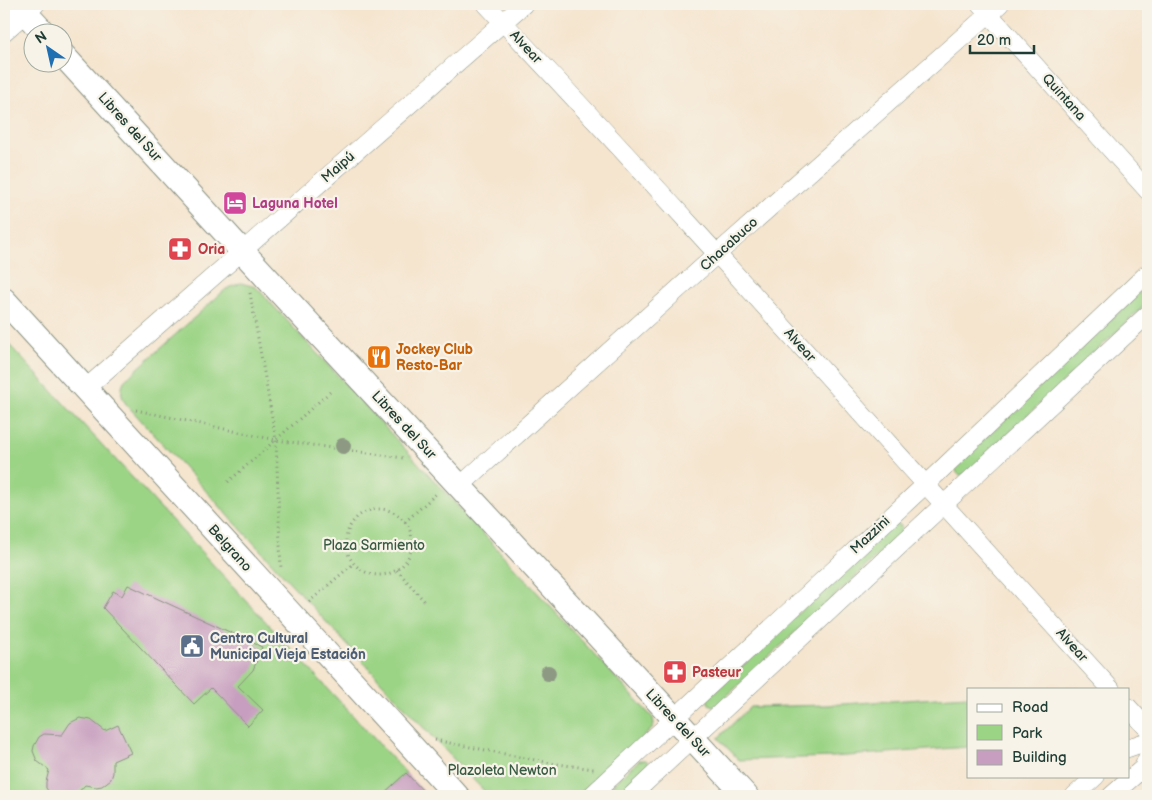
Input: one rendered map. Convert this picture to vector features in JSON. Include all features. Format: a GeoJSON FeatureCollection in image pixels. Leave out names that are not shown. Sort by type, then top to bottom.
{"type":"FeatureCollection","features":[{"type":"Feature","properties":{"kind":"main road"},"geometry":{"type":"LineString","coordinates":[[26,7],[36,22]]}},
{"type":"Feature","properties":{"kind":"main road","name":"Libres del Sur"},"geometry":{"type":"LineString","coordinates":[[72,65],[746,796]]}},
{"type":"Feature","properties":{"kind":"main road","name":"Belgrano"},"geometry":{"type":"LineString","coordinates":[[4,300],[457,796]]}},
{"type":"Feature","properties":{"kind":"street","name":"Alvear"},"geometry":{"type":"LineString","coordinates":[[486,4],[717,254],[924,485],[1111,688]]}},
{"type":"Feature","properties":{"kind":"street","name":"Maipú"},"geometry":{"type":"LineString","coordinates":[[84,389],[524,4]]}},
{"type":"Feature","properties":{"kind":"street"},"geometry":{"type":"LineString","coordinates":[[4,32],[26,7]]}},
{"type":"Feature","properties":{"kind":"street","name":"Quintana"},"geometry":{"type":"LineString","coordinates":[[990,7],[1148,191]]}},
{"type":"Feature","properties":{"kind":"street","name":"Chacabuco"},"geometry":{"type":"LineString","coordinates":[[451,476],[717,254],[990,7]]}},
{"type":"Feature","properties":{"kind":"street","name":"Mazzini"},"geometry":{"type":"LineString","coordinates":[[591,796],[1148,273]]}},
{"type":"Feature","properties":{"kind":"street","name":"Mazzini"},"geometry":{"type":"LineString","coordinates":[[631,796],[1148,314]]}},
{"type":"Feature","properties":{"kind":"street"},"geometry":{"type":"LineString","coordinates":[[1130,709],[1148,729]]}},
{"type":"Feature","properties":{"kind":"street"},"geometry":{"type":"LineString","coordinates":[[1130,747],[1148,741]]}},
{"type":"Feature","properties":{"kind":"street"},"geometry":{"type":"LineString","coordinates":[[1111,796],[1143,768],[1148,756]]}},
{"type":"Feature","properties":{"kind":"street"},"geometry":{"type":"LineString","coordinates":[[1074,796],[1094,778]]}},
{"type":"Feature","properties":{"kind":"path"},"geometry":{"type":"LineString","coordinates":[[249,289],[276,440],[287,611]]}},
{"type":"Feature","properties":{"kind":"path"},"geometry":{"type":"LineString","coordinates":[[228,482],[330,392]]}},
{"type":"Feature","properties":{"kind":"path"},"geometry":{"type":"LineString","coordinates":[[134,410],[451,476]]}},
{"type":"Feature","properties":{"kind":"path"},"geometry":{"type":"LineString","coordinates":[[405,522],[451,476]]}},
{"type":"Feature","properties":{"kind":"path"},"geometry":{"type":"LineString","coordinates":[[376,509],[387,510],[405,522],[412,542],[410,553],[405,563],[397,570],[387,574],[376,575],[366,572],[350,558],[346,538],[350,527],[356,519],[366,512],[376,509]]}},
{"type":"Feature","properties":{"kind":"path"},"geometry":{"type":"LineString","coordinates":[[287,611],[354,563]]}},
{"type":"Feature","properties":{"kind":"path"},"geometry":{"type":"LineString","coordinates":[[397,570],[425,602]]}},
{"type":"Feature","properties":{"kind":"path"},"geometry":{"type":"LineString","coordinates":[[398,732],[550,763],[617,772]]}},
{"type":"Feature","properties":{"kind":"green space","name":"Plaza Sarmiento"},"geometry":{"type":"Polygon","coordinates":[[[241,283],[256,287],[653,718],[654,724],[652,729],[579,796],[489,796],[419,723],[126,404],[122,393],[124,381],[226,289],[241,283]]]}},
{"type":"Feature","properties":{"kind":"green space"},"geometry":{"type":"Polygon","coordinates":[[[1148,284],[1148,302],[966,474],[959,475],[957,473],[955,467],[1148,284]]]}},
{"type":"Feature","properties":{"kind":"green space"},"geometry":{"type":"Polygon","coordinates":[[[4,339],[406,773],[381,796],[4,796],[4,339]]]}},
{"type":"Feature","properties":{"kind":"green space"},"geometry":{"type":"Polygon","coordinates":[[[893,524],[901,526],[901,534],[715,707],[709,704],[707,699],[893,524]]]}},
{"type":"Feature","properties":{"kind":"green space"},"geometry":{"type":"Polygon","coordinates":[[[967,696],[967,747],[833,757],[739,760],[718,738],[750,707],[828,705],[967,696]]]}},
{"type":"Feature","properties":{"kind":"green space"},"geometry":{"type":"Polygon","coordinates":[[[639,760],[646,760],[648,762],[648,770],[620,796],[601,796],[639,760]]]}},
{"type":"Feature","properties":{"kind":"building"},"geometry":{"type":"Polygon","coordinates":[[[128,585],[262,647],[253,670],[238,686],[263,710],[248,726],[211,688],[194,704],[103,608],[113,591],[122,596],[128,585]]]}},
{"type":"Feature","properties":{"kind":"building"},"geometry":{"type":"Polygon","coordinates":[[[80,718],[91,720],[105,731],[118,725],[131,753],[113,761],[111,779],[102,786],[85,785],[75,796],[52,796],[46,788],[49,770],[37,761],[33,751],[34,746],[39,737],[44,734],[62,735],[70,723],[80,718]]]}},
{"type":"Feature","properties":{"kind":"building"},"geometry":{"type":"Polygon","coordinates":[[[406,773],[428,796],[381,796],[406,773]]]}},
{"type":"Feature","properties":{"kind":"place","name":"Laguna Hotel"},"geometry":{"type":"Point","coordinates":[235,203]}},
{"type":"Feature","properties":{"kind":"place","name":"Oria"},"geometry":{"type":"Point","coordinates":[180,249]}},
{"type":"Feature","properties":{"kind":"place","name":"Jockey Club Resto-Bar"},"geometry":{"type":"Point","coordinates":[379,357]}},
{"type":"Feature","properties":{"kind":"place","name":"Centro Cultural Municipal Vieja Estación"},"geometry":{"type":"Point","coordinates":[192,646]}},
{"type":"Feature","properties":{"kind":"place","name":"Pasteur"},"geometry":{"type":"Point","coordinates":[675,672]}},
{"type":"Feature","properties":{"kind":"park label","name":"Plazoleta Newton"},"geometry":{"type":"Point","coordinates":[502,770]}}]}
